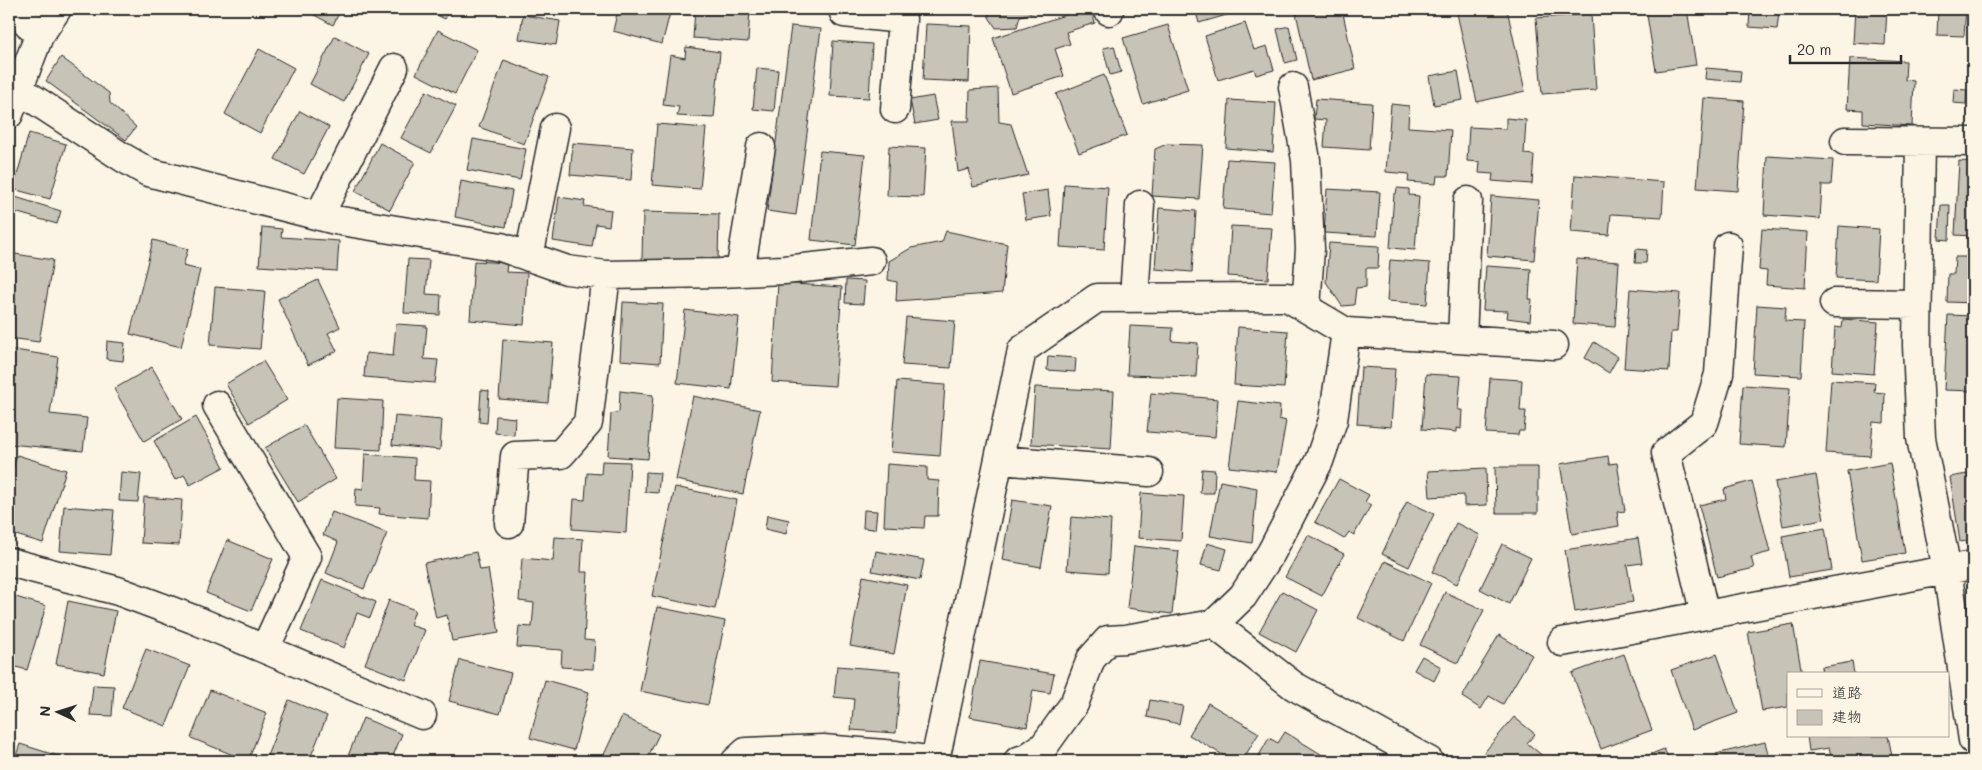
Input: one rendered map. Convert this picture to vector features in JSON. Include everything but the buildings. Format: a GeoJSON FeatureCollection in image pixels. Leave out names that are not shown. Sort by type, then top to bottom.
{"type":"FeatureCollection","features":[{"type":"Feature","properties":{"kind":"street"},"geometry":{"type":"LineString","coordinates":[[12,9],[18,12],[39,36]]}},
{"type":"Feature","properties":{"kind":"street"},"geometry":{"type":"LineString","coordinates":[[9,114],[39,36],[58,9]]}},
{"type":"Feature","properties":{"kind":"street"},"geometry":{"type":"LineString","coordinates":[[845,9],[844,13],[902,19],[895,109]]}},
{"type":"Feature","properties":{"kind":"street"},"geometry":{"type":"LineString","coordinates":[[319,216],[394,68]]}},
{"type":"Feature","properties":{"kind":"street"},"geometry":{"type":"LineString","coordinates":[[1293,87],[1306,160],[1310,249],[1306,308]]}},
{"type":"Feature","properties":{"kind":"street"},"geometry":{"type":"LineString","coordinates":[[18,89],[148,172],[335,220],[501,247],[567,270],[606,275],[740,272],[871,261]]}},
{"type":"Feature","properties":{"kind":"street"},"geometry":{"type":"LineString","coordinates":[[529,257],[555,128]]}},
{"type":"Feature","properties":{"kind":"street"},"geometry":{"type":"LineString","coordinates":[[1845,141],[1973,142]]}},
{"type":"Feature","properties":{"kind":"street"},"geometry":{"type":"LineString","coordinates":[[1920,142],[1917,345],[1921,438],[1947,570],[1973,740]]}},
{"type":"Feature","properties":{"kind":"street"},"geometry":{"type":"LineString","coordinates":[[740,272],[761,147]]}},
{"type":"Feature","properties":{"kind":"street"},"geometry":{"type":"LineString","coordinates":[[1462,339],[1468,201]]}},
{"type":"Feature","properties":{"kind":"street"},"geometry":{"type":"LineString","coordinates":[[1134,298],[1140,205]]}},
{"type":"Feature","properties":{"kind":"street"},"geometry":{"type":"LineString","coordinates":[[1705,615],[1666,453],[1704,423],[1719,374],[1728,246]]}},
{"type":"Feature","properties":{"kind":"street"},"geometry":{"type":"LineString","coordinates":[[509,523],[515,456],[561,454],[588,423],[606,275]]}},
{"type":"Feature","properties":{"kind":"street"},"geometry":{"type":"LineString","coordinates":[[736,761],[746,752],[823,748],[896,755],[934,761],[1022,350],[1097,298],[1287,297],[1346,332],[1554,345]]}},
{"type":"Feature","properties":{"kind":"street"},"geometry":{"type":"LineString","coordinates":[[1834,303],[1918,304]]}},
{"type":"Feature","properties":{"kind":"street"},"geometry":{"type":"LineString","coordinates":[[1018,761],[1027,758],[1044,746],[1074,704],[1091,658],[1108,640],[1125,639],[1214,624],[1243,596],[1262,567],[1320,461],[1333,420],[1346,332]]}},
{"type":"Feature","properties":{"kind":"street"},"geometry":{"type":"LineString","coordinates":[[217,405],[307,558],[265,649]]}},
{"type":"Feature","properties":{"kind":"street"},"geometry":{"type":"LineString","coordinates":[[999,460],[1149,472]]}},
{"type":"Feature","properties":{"kind":"street"},"geometry":{"type":"LineString","coordinates":[[9,562],[118,590],[422,715]]}},
{"type":"Feature","properties":{"kind":"street"},"geometry":{"type":"LineString","coordinates":[[1562,642],[1973,565]]}},
{"type":"Feature","properties":{"kind":"street"},"geometry":{"type":"LineString","coordinates":[[1214,624],[1294,686],[1429,761]]}}]}
